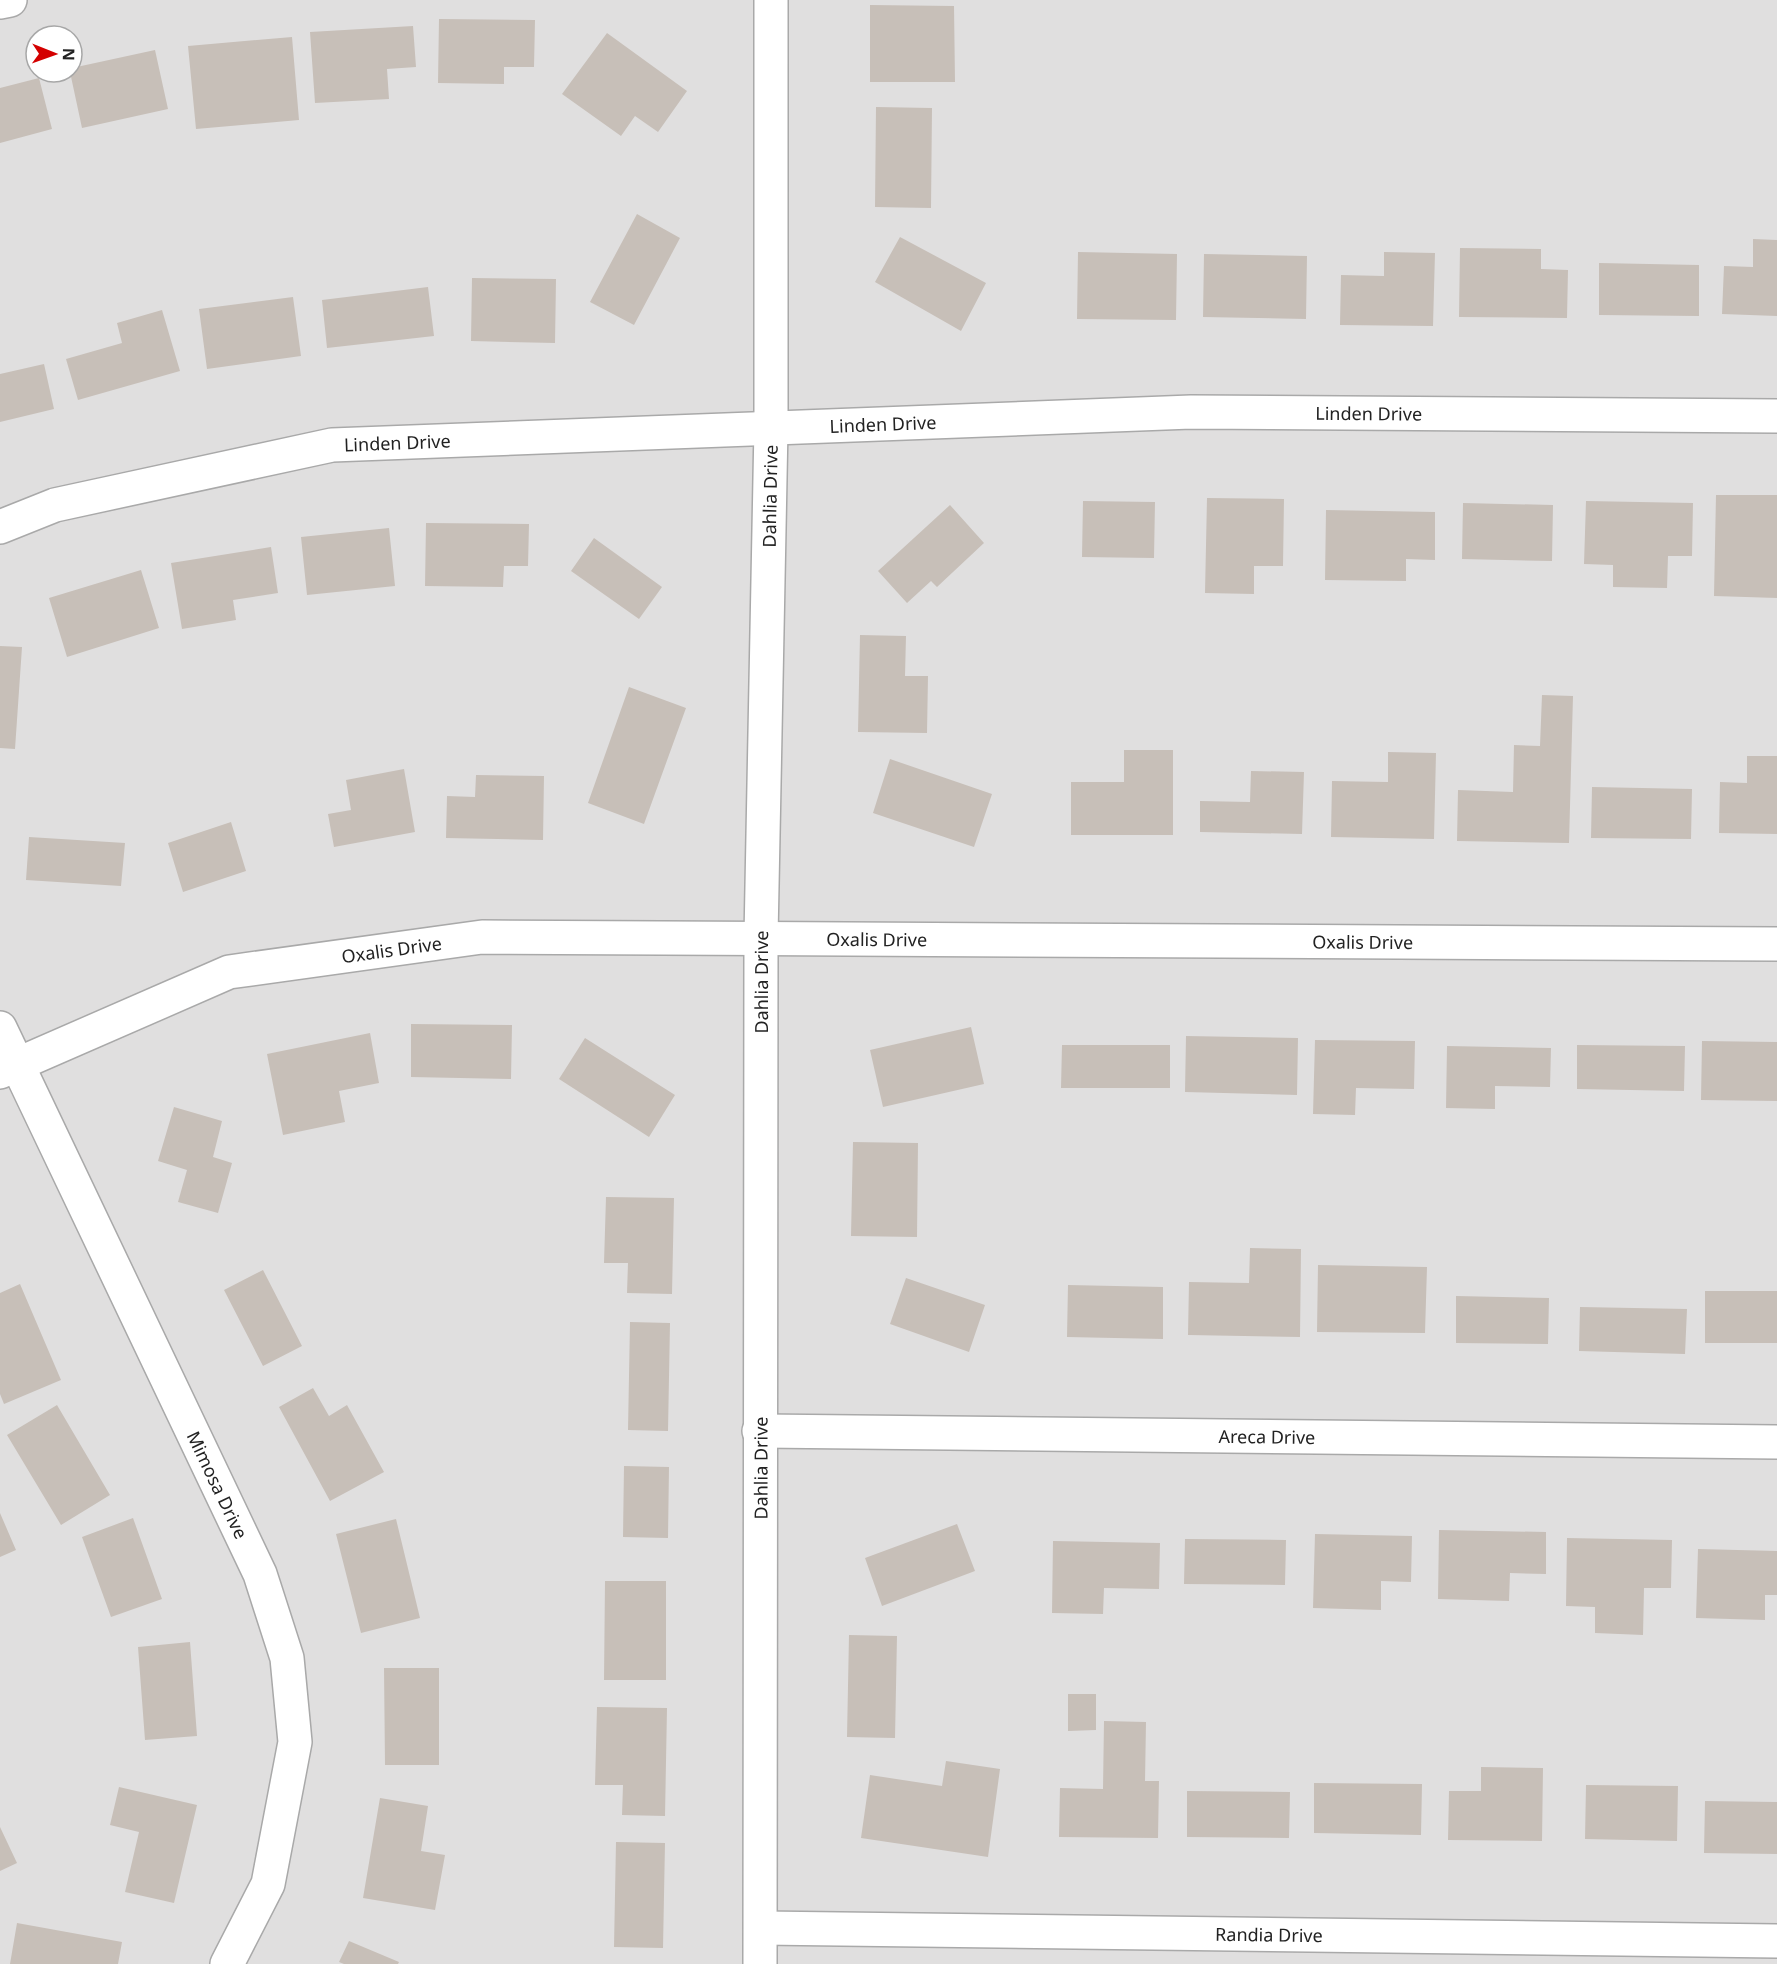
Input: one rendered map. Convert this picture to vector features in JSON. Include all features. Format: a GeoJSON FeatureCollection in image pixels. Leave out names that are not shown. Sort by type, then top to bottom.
{"type":"FeatureCollection","features":[{"type":"Feature","properties":{"kind":"street"},"geometry":{"type":"LineString","coordinates":[[0,2],[10,0]]}},
{"type":"Feature","properties":{"kind":"street","name":"Dahlia Drive"},"geometry":{"type":"LineString","coordinates":[[760,1964],[761,937],[771,427],[771,0]]}},
{"type":"Feature","properties":{"kind":"street","name":"Linden Drive"},"geometry":{"type":"LineString","coordinates":[[0,526],[55,505],[332,445],[1191,412],[1777,416]]}},
{"type":"Feature","properties":{"kind":"street","name":"Oxalis Drive"},"geometry":{"type":"LineString","coordinates":[[8,1068],[228,972],[482,937],[1777,944]]}},
{"type":"Feature","properties":{"kind":"street","name":"Mimosa Drive"},"geometry":{"type":"LineString","coordinates":[[0,1028],[8,1068],[261,1574],[287,1658],[295,1742],[268,1884],[227,1964]]}},
{"type":"Feature","properties":{"kind":"street","name":"Areca Drive"},"geometry":{"type":"LineString","coordinates":[[759,1431],[1777,1442]]}},
{"type":"Feature","properties":{"kind":"street","name":"Randia Drive"},"geometry":{"type":"LineString","coordinates":[[761,1928],[1777,1941]]}},
{"type":"Feature","properties":{"kind":"shaded area"},"geometry":{"type":"Polygon","coordinates":[[[0,0],[1777,0],[1777,1964],[0,1964],[0,0]]]}},
{"type":"Feature","properties":{"kind":"building"},"geometry":{"type":"Polygon","coordinates":[[[870,5],[954,6],[955,82],[870,82],[870,5]]]}},
{"type":"Feature","properties":{"kind":"building"},"geometry":{"type":"Polygon","coordinates":[[[439,19],[535,20],[534,67],[504,67],[504,84],[438,83],[439,19]]]}},
{"type":"Feature","properties":{"kind":"building"},"geometry":{"type":"Polygon","coordinates":[[[413,26],[416,67],[387,69],[389,99],[315,103],[310,32],[413,26]]]}},
{"type":"Feature","properties":{"kind":"building"},"geometry":{"type":"Polygon","coordinates":[[[607,33],[687,91],[658,132],[635,116],[621,136],[562,94],[607,33]]]}},
{"type":"Feature","properties":{"kind":"building"},"geometry":{"type":"Polygon","coordinates":[[[292,37],[299,120],[196,129],[188,46],[292,37]]]}},
{"type":"Feature","properties":{"kind":"building"},"geometry":{"type":"Polygon","coordinates":[[[155,50],[168,109],[82,128],[73,84],[84,84],[84,65],[155,50]]]}},
{"type":"Feature","properties":{"kind":"building"},"geometry":{"type":"Polygon","coordinates":[[[24,82],[24,84],[41,84],[52,129],[0,143],[0,88],[24,82]]]}},
{"type":"Feature","properties":{"kind":"building"},"geometry":{"type":"Polygon","coordinates":[[[876,107],[932,108],[931,208],[875,207],[876,107]]]}},
{"type":"Feature","properties":{"kind":"building"},"geometry":{"type":"Polygon","coordinates":[[[637,214],[680,238],[634,325],[590,302],[637,214]]]}},
{"type":"Feature","properties":{"kind":"building"},"geometry":{"type":"Polygon","coordinates":[[[900,237],[986,283],[961,331],[875,282],[900,237]]]}},
{"type":"Feature","properties":{"kind":"building"},"geometry":{"type":"Polygon","coordinates":[[[1753,239],[1777,240],[1777,316],[1722,314],[1724,266],[1753,267],[1753,239]]]}},
{"type":"Feature","properties":{"kind":"building"},"geometry":{"type":"Polygon","coordinates":[[[1460,248],[1541,249],[1541,269],[1568,270],[1567,318],[1459,317],[1460,248]]]}},
{"type":"Feature","properties":{"kind":"building"},"geometry":{"type":"Polygon","coordinates":[[[1078,252],[1177,254],[1176,320],[1077,319],[1078,252]]]}},
{"type":"Feature","properties":{"kind":"building"},"geometry":{"type":"Polygon","coordinates":[[[1384,252],[1435,253],[1433,326],[1340,325],[1341,275],[1384,276],[1384,252]]]}},
{"type":"Feature","properties":{"kind":"building"},"geometry":{"type":"Polygon","coordinates":[[[1204,254],[1307,256],[1306,319],[1203,317],[1204,254]]]}},
{"type":"Feature","properties":{"kind":"building"},"geometry":{"type":"Polygon","coordinates":[[[1599,263],[1699,265],[1699,316],[1599,315],[1599,263]]]}},
{"type":"Feature","properties":{"kind":"building"},"geometry":{"type":"Polygon","coordinates":[[[472,278],[556,279],[555,343],[471,341],[472,278]]]}},
{"type":"Feature","properties":{"kind":"building"},"geometry":{"type":"Polygon","coordinates":[[[428,287],[434,336],[327,348],[322,300],[428,287]]]}},
{"type":"Feature","properties":{"kind":"building"},"geometry":{"type":"Polygon","coordinates":[[[293,297],[301,356],[207,369],[199,309],[293,297]]]}},
{"type":"Feature","properties":{"kind":"building"},"geometry":{"type":"Polygon","coordinates":[[[162,310],[180,371],[78,400],[66,359],[122,343],[117,323],[162,310]]]}},
{"type":"Feature","properties":{"kind":"building"},"geometry":{"type":"Polygon","coordinates":[[[44,364],[54,409],[0,422],[0,374],[44,364]]]}},
{"type":"Feature","properties":{"kind":"building"},"geometry":{"type":"Polygon","coordinates":[[[1716,495],[1777,495],[1777,598],[1714,596],[1716,495]]]}},
{"type":"Feature","properties":{"kind":"building"},"geometry":{"type":"Polygon","coordinates":[[[1207,498],[1284,499],[1283,566],[1254,566],[1254,594],[1205,593],[1207,498]]]}},
{"type":"Feature","properties":{"kind":"building"},"geometry":{"type":"Polygon","coordinates":[[[1083,501],[1155,502],[1154,558],[1082,557],[1083,501]]]}},
{"type":"Feature","properties":{"kind":"building"},"geometry":{"type":"Polygon","coordinates":[[[1586,501],[1693,503],[1692,556],[1668,556],[1667,588],[1613,587],[1613,565],[1584,564],[1586,501]]]}},
{"type":"Feature","properties":{"kind":"building"},"geometry":{"type":"Polygon","coordinates":[[[1463,503],[1553,505],[1552,561],[1462,559],[1463,503]]]}},
{"type":"Feature","properties":{"kind":"building"},"geometry":{"type":"Polygon","coordinates":[[[950,505],[984,543],[937,587],[931,581],[907,603],[878,571],[950,505]]]}},
{"type":"Feature","properties":{"kind":"building"},"geometry":{"type":"Polygon","coordinates":[[[1326,510],[1435,512],[1435,560],[1406,559],[1406,581],[1325,580],[1326,510]]]}},
{"type":"Feature","properties":{"kind":"building"},"geometry":{"type":"Polygon","coordinates":[[[426,523],[529,524],[528,566],[504,566],[503,587],[425,586],[426,523]]]}},
{"type":"Feature","properties":{"kind":"building"},"geometry":{"type":"Polygon","coordinates":[[[389,528],[395,586],[307,595],[301,537],[389,528]]]}},
{"type":"Feature","properties":{"kind":"building"},"geometry":{"type":"Polygon","coordinates":[[[594,538],[662,587],[639,619],[571,571],[594,538]]]}},
{"type":"Feature","properties":{"kind":"building"},"geometry":{"type":"Polygon","coordinates":[[[271,547],[278,593],[233,600],[236,620],[182,629],[171,563],[271,547]]]}},
{"type":"Feature","properties":{"kind":"building"},"geometry":{"type":"Polygon","coordinates":[[[141,570],[159,628],[67,657],[49,598],[141,570]]]}},
{"type":"Feature","properties":{"kind":"building"},"geometry":{"type":"Polygon","coordinates":[[[860,635],[906,636],[905,676],[928,676],[927,733],[858,732],[860,635]]]}},
{"type":"Feature","properties":{"kind":"building"},"geometry":{"type":"Polygon","coordinates":[[[0,646],[22,647],[15,749],[0,748],[0,646]]]}},
{"type":"Feature","properties":{"kind":"building"},"geometry":{"type":"Polygon","coordinates":[[[629,687],[686,708],[644,824],[588,803],[629,687]]]}},
{"type":"Feature","properties":{"kind":"building"},"geometry":{"type":"Polygon","coordinates":[[[1542,695],[1573,696],[1569,843],[1457,841],[1458,790],[1513,792],[1514,745],[1540,746],[1542,695]]]}},
{"type":"Feature","properties":{"kind":"building"},"geometry":{"type":"Polygon","coordinates":[[[1124,750],[1173,750],[1173,835],[1071,835],[1071,782],[1124,782],[1124,750]]]}},
{"type":"Feature","properties":{"kind":"building"},"geometry":{"type":"Polygon","coordinates":[[[1388,752],[1436,753],[1434,839],[1331,837],[1332,781],[1388,782],[1388,752]]]}},
{"type":"Feature","properties":{"kind":"building"},"geometry":{"type":"Polygon","coordinates":[[[1747,756],[1777,756],[1777,834],[1719,833],[1720,782],[1747,783],[1747,756]]]}},
{"type":"Feature","properties":{"kind":"building"},"geometry":{"type":"Polygon","coordinates":[[[890,759],[992,794],[974,847],[873,813],[890,759]]]}},
{"type":"Feature","properties":{"kind":"building"},"geometry":{"type":"Polygon","coordinates":[[[404,769],[415,832],[334,847],[328,814],[351,810],[346,780],[404,769]]]}},
{"type":"Feature","properties":{"kind":"building"},"geometry":{"type":"Polygon","coordinates":[[[1251,771],[1304,772],[1302,834],[1200,832],[1200,801],[1250,802],[1251,771]]]}},
{"type":"Feature","properties":{"kind":"building"},"geometry":{"type":"Polygon","coordinates":[[[476,775],[544,776],[543,840],[446,838],[447,796],[475,797],[476,775]]]}},
{"type":"Feature","properties":{"kind":"building"},"geometry":{"type":"Polygon","coordinates":[[[1592,787],[1692,789],[1691,839],[1591,838],[1592,787]]]}},
{"type":"Feature","properties":{"kind":"building"},"geometry":{"type":"Polygon","coordinates":[[[231,822],[246,871],[183,892],[168,843],[231,822]]]}},
{"type":"Feature","properties":{"kind":"building"},"geometry":{"type":"Polygon","coordinates":[[[29,837],[125,843],[121,886],[26,880],[29,837]]]}},
{"type":"Feature","properties":{"kind":"building"},"geometry":{"type":"Polygon","coordinates":[[[411,1024],[512,1025],[511,1079],[411,1077],[411,1024]]]}},
{"type":"Feature","properties":{"kind":"building"},"geometry":{"type":"Polygon","coordinates":[[[971,1027],[984,1084],[883,1107],[870,1050],[971,1027]]]}},
{"type":"Feature","properties":{"kind":"building"},"geometry":{"type":"Polygon","coordinates":[[[370,1033],[379,1083],[339,1091],[345,1122],[283,1135],[267,1054],[370,1033]]]}},
{"type":"Feature","properties":{"kind":"building"},"geometry":{"type":"Polygon","coordinates":[[[1186,1036],[1298,1038],[1297,1095],[1185,1092],[1186,1036]]]}},
{"type":"Feature","properties":{"kind":"building"},"geometry":{"type":"Polygon","coordinates":[[[585,1038],[675,1095],[649,1137],[559,1079],[585,1038]]]}},
{"type":"Feature","properties":{"kind":"building"},"geometry":{"type":"Polygon","coordinates":[[[1315,1040],[1415,1041],[1414,1089],[1356,1088],[1355,1115],[1313,1114],[1315,1040]]]}},
{"type":"Feature","properties":{"kind":"building"},"geometry":{"type":"Polygon","coordinates":[[[1702,1041],[1777,1042],[1777,1101],[1701,1100],[1702,1041]]]}},
{"type":"Feature","properties":{"kind":"building"},"geometry":{"type":"Polygon","coordinates":[[[1062,1045],[1170,1045],[1170,1088],[1061,1088],[1062,1045]]]}},
{"type":"Feature","properties":{"kind":"building"},"geometry":{"type":"Polygon","coordinates":[[[1577,1045],[1685,1046],[1684,1091],[1577,1089],[1577,1045]]]}},
{"type":"Feature","properties":{"kind":"building"},"geometry":{"type":"Polygon","coordinates":[[[1447,1046],[1551,1048],[1550,1087],[1495,1086],[1495,1109],[1446,1108],[1447,1046]]]}},
{"type":"Feature","properties":{"kind":"building"},"geometry":{"type":"Polygon","coordinates":[[[174,1107],[222,1121],[213,1157],[232,1163],[218,1213],[178,1202],[187,1170],[158,1161],[174,1107]]]}},
{"type":"Feature","properties":{"kind":"building"},"geometry":{"type":"Polygon","coordinates":[[[853,1142],[918,1143],[917,1237],[851,1236],[853,1142]]]}},
{"type":"Feature","properties":{"kind":"building"},"geometry":{"type":"Polygon","coordinates":[[[606,1197],[674,1198],[672,1294],[627,1293],[628,1263],[604,1263],[606,1197]]]}},
{"type":"Feature","properties":{"kind":"building"},"geometry":{"type":"Polygon","coordinates":[[[1250,1248],[1301,1249],[1300,1337],[1188,1335],[1189,1282],[1249,1283],[1250,1248]]]}},
{"type":"Feature","properties":{"kind":"building"},"geometry":{"type":"Polygon","coordinates":[[[1318,1265],[1427,1267],[1425,1333],[1317,1332],[1318,1265]]]}},
{"type":"Feature","properties":{"kind":"building"},"geometry":{"type":"Polygon","coordinates":[[[263,1270],[302,1346],[263,1366],[224,1290],[263,1270]]]}},
{"type":"Feature","properties":{"kind":"building"},"geometry":{"type":"Polygon","coordinates":[[[906,1278],[985,1305],[969,1352],[890,1324],[906,1278]]]}},
{"type":"Feature","properties":{"kind":"building"},"geometry":{"type":"Polygon","coordinates":[[[20,1284],[61,1380],[4,1404],[0,1394],[0,1293],[20,1284]]]}},
{"type":"Feature","properties":{"kind":"building"},"geometry":{"type":"Polygon","coordinates":[[[1068,1285],[1163,1287],[1163,1339],[1067,1337],[1068,1285]]]}},
{"type":"Feature","properties":{"kind":"building"},"geometry":{"type":"Polygon","coordinates":[[[1705,1291],[1777,1291],[1777,1343],[1705,1343],[1705,1291]]]}},
{"type":"Feature","properties":{"kind":"building"},"geometry":{"type":"Polygon","coordinates":[[[1456,1296],[1549,1298],[1548,1344],[1456,1343],[1456,1296]]]}},
{"type":"Feature","properties":{"kind":"building"},"geometry":{"type":"Polygon","coordinates":[[[1580,1307],[1687,1309],[1685,1354],[1579,1351],[1580,1307]]]}},
{"type":"Feature","properties":{"kind":"building"},"geometry":{"type":"Polygon","coordinates":[[[630,1322],[670,1323],[668,1431],[628,1430],[630,1322]]]}},
{"type":"Feature","properties":{"kind":"building"},"geometry":{"type":"Polygon","coordinates":[[[313,1388],[329,1416],[347,1405],[384,1472],[330,1501],[279,1407],[313,1388]]]}},
{"type":"Feature","properties":{"kind":"building"},"geometry":{"type":"Polygon","coordinates":[[[57,1405],[110,1495],[61,1525],[7,1435],[57,1405]]]}},
{"type":"Feature","properties":{"kind":"building"},"geometry":{"type":"Polygon","coordinates":[[[624,1466],[669,1467],[668,1538],[623,1537],[624,1466]]]}},
{"type":"Feature","properties":{"kind":"building"},"geometry":{"type":"Polygon","coordinates":[[[0,1513],[16,1550],[0,1557],[0,1513]]]}},
{"type":"Feature","properties":{"kind":"building"},"geometry":{"type":"Polygon","coordinates":[[[133,1518],[162,1599],[111,1617],[82,1537],[133,1518]]]}},
{"type":"Feature","properties":{"kind":"building"},"geometry":{"type":"Polygon","coordinates":[[[396,1519],[420,1618],[361,1633],[336,1534],[396,1519]]]}},
{"type":"Feature","properties":{"kind":"building"},"geometry":{"type":"Polygon","coordinates":[[[957,1524],[975,1571],[882,1606],[865,1558],[957,1524]]]}},
{"type":"Feature","properties":{"kind":"building"},"geometry":{"type":"Polygon","coordinates":[[[1439,1530],[1546,1532],[1546,1574],[1510,1573],[1509,1601],[1438,1599],[1439,1530]]]}},
{"type":"Feature","properties":{"kind":"building"},"geometry":{"type":"Polygon","coordinates":[[[1315,1534],[1412,1536],[1411,1582],[1381,1581],[1381,1610],[1313,1608],[1315,1534]]]}},
{"type":"Feature","properties":{"kind":"building"},"geometry":{"type":"Polygon","coordinates":[[[1567,1538],[1672,1540],[1671,1588],[1644,1588],[1643,1635],[1595,1633],[1595,1607],[1566,1606],[1567,1538]]]}},
{"type":"Feature","properties":{"kind":"building"},"geometry":{"type":"Polygon","coordinates":[[[1185,1539],[1286,1540],[1285,1585],[1184,1584],[1185,1539]]]}},
{"type":"Feature","properties":{"kind":"building"},"geometry":{"type":"Polygon","coordinates":[[[1053,1541],[1160,1543],[1159,1589],[1104,1588],[1103,1614],[1052,1613],[1053,1541]]]}},
{"type":"Feature","properties":{"kind":"building"},"geometry":{"type":"Polygon","coordinates":[[[1698,1549],[1777,1551],[1777,1595],[1765,1595],[1765,1620],[1696,1618],[1698,1549]]]}},
{"type":"Feature","properties":{"kind":"building"},"geometry":{"type":"Polygon","coordinates":[[[605,1581],[666,1581],[666,1680],[604,1680],[605,1581]]]}},
{"type":"Feature","properties":{"kind":"building"},"geometry":{"type":"Polygon","coordinates":[[[849,1635],[897,1636],[895,1738],[847,1737],[849,1635]]]}},
{"type":"Feature","properties":{"kind":"building"},"geometry":{"type":"Polygon","coordinates":[[[190,1642],[197,1736],[145,1740],[138,1647],[190,1642]]]}},
{"type":"Feature","properties":{"kind":"building"},"geometry":{"type":"Polygon","coordinates":[[[384,1668],[439,1668],[439,1765],[385,1765],[384,1668]]]}},
{"type":"Feature","properties":{"kind":"building"},"geometry":{"type":"Polygon","coordinates":[[[1068,1694],[1096,1694],[1096,1730],[1068,1731],[1068,1694]]]}},
{"type":"Feature","properties":{"kind":"building"},"geometry":{"type":"Polygon","coordinates":[[[597,1707],[667,1708],[665,1816],[622,1815],[623,1785],[595,1785],[597,1707]]]}},
{"type":"Feature","properties":{"kind":"building"},"geometry":{"type":"Polygon","coordinates":[[[1104,1721],[1146,1722],[1145,1781],[1159,1781],[1158,1838],[1059,1837],[1060,1788],[1103,1789],[1104,1721]]]}},
{"type":"Feature","properties":{"kind":"building"},"geometry":{"type":"Polygon","coordinates":[[[946,1761],[1000,1769],[988,1857],[861,1838],[870,1775],[942,1786],[946,1761]]]}},
{"type":"Feature","properties":{"kind":"building"},"geometry":{"type":"Polygon","coordinates":[[[1481,1767],[1543,1768],[1542,1841],[1448,1840],[1449,1791],[1481,1791],[1481,1767]]]}},
{"type":"Feature","properties":{"kind":"building"},"geometry":{"type":"Polygon","coordinates":[[[1314,1783],[1422,1784],[1421,1835],[1314,1833],[1314,1783]]]}},
{"type":"Feature","properties":{"kind":"building"},"geometry":{"type":"Polygon","coordinates":[[[1586,1785],[1678,1786],[1677,1841],[1585,1839],[1586,1785]]]}},
{"type":"Feature","properties":{"kind":"building"},"geometry":{"type":"Polygon","coordinates":[[[119,1787],[197,1805],[174,1903],[125,1892],[139,1832],[110,1825],[119,1787]]]}},
{"type":"Feature","properties":{"kind":"building"},"geometry":{"type":"Polygon","coordinates":[[[1187,1791],[1290,1792],[1289,1838],[1187,1837],[1187,1791]]]}},
{"type":"Feature","properties":{"kind":"building"},"geometry":{"type":"Polygon","coordinates":[[[380,1798],[428,1806],[421,1851],[445,1855],[435,1910],[363,1898],[380,1798]]]}},
{"type":"Feature","properties":{"kind":"building"},"geometry":{"type":"Polygon","coordinates":[[[1705,1801],[1777,1802],[1777,1854],[1704,1853],[1705,1801]]]}},
{"type":"Feature","properties":{"kind":"building"},"geometry":{"type":"Polygon","coordinates":[[[0,1827],[17,1863],[0,1871],[0,1827]]]}},
{"type":"Feature","properties":{"kind":"building"},"geometry":{"type":"Polygon","coordinates":[[[616,1842],[665,1843],[663,1948],[614,1947],[616,1842]]]}},
{"type":"Feature","properties":{"kind":"building"},"geometry":{"type":"Polygon","coordinates":[[[17,1923],[122,1942],[118,1964],[10,1964],[17,1923]]]}},
{"type":"Feature","properties":{"kind":"building"},"geometry":{"type":"Polygon","coordinates":[[[349,1941],[399,1962],[398,1964],[344,1964],[339,1962],[349,1941]]]}}]}
